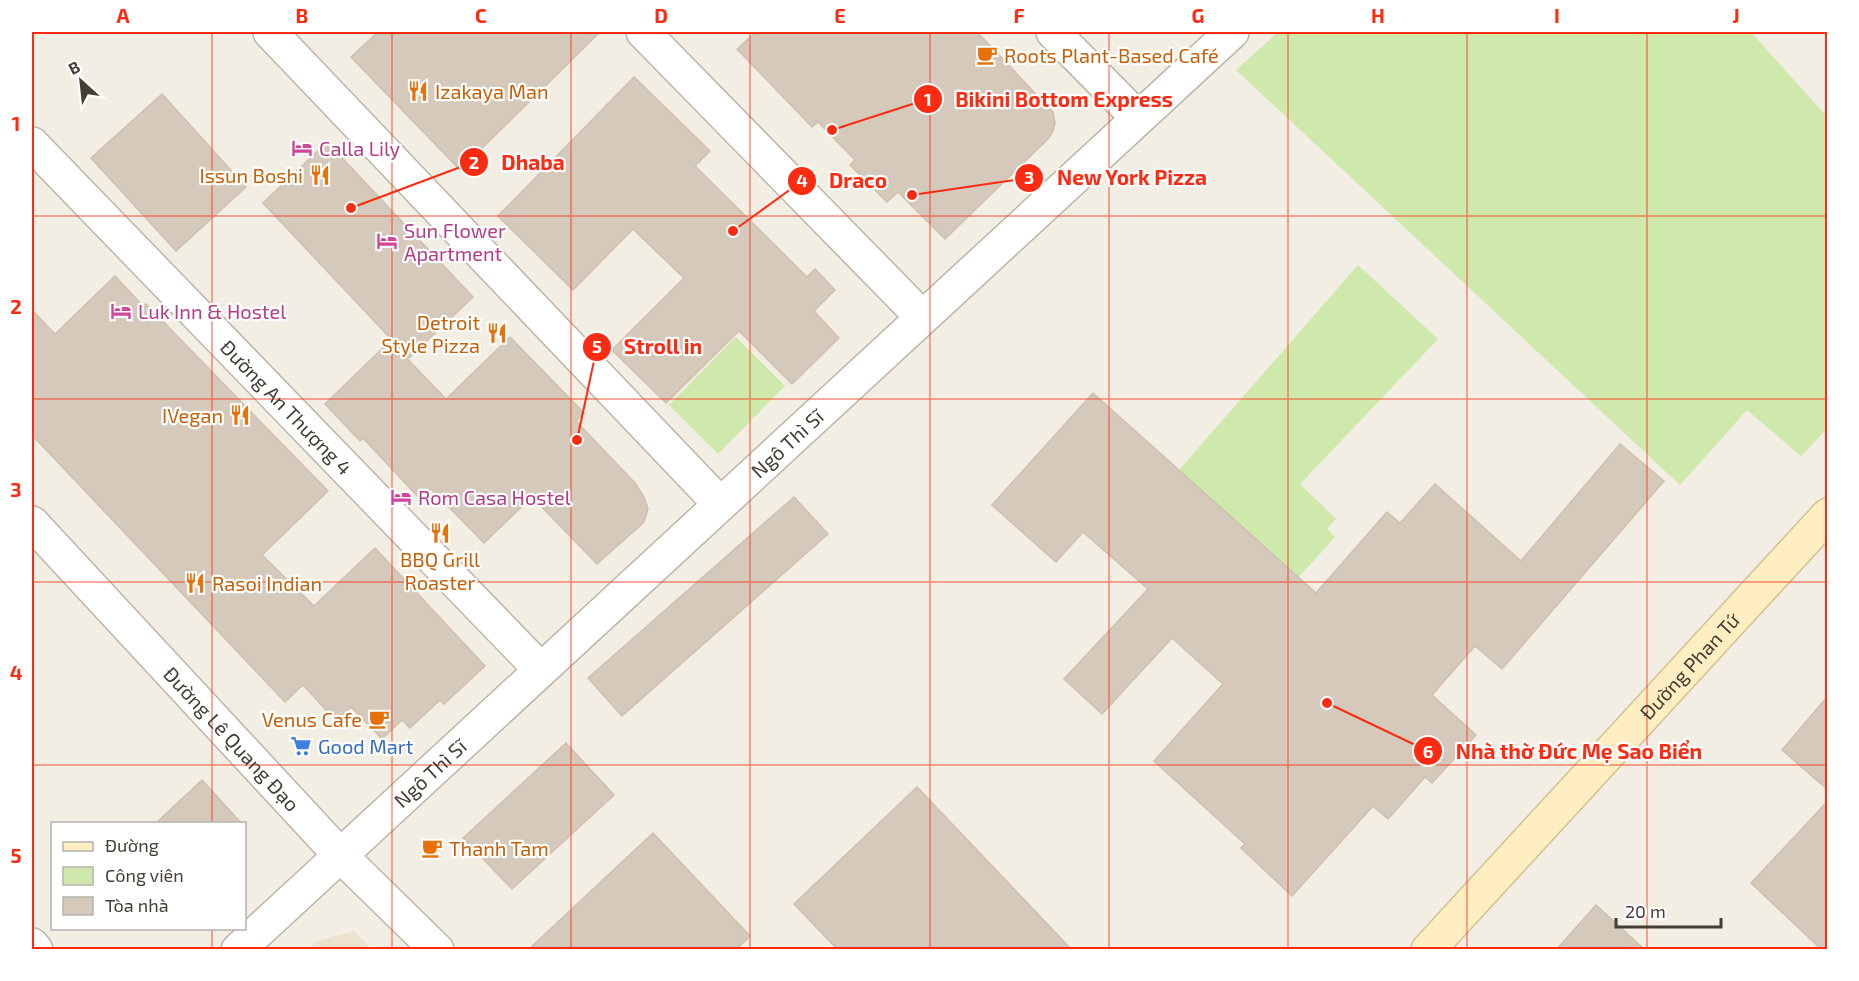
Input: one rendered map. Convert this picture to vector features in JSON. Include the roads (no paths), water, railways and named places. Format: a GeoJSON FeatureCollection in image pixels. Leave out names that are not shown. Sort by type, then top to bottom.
{"type":"FeatureCollection","features":[{"type":"Feature","properties":{"kind":"street"},"geometry":{"type":"LineString","coordinates":[[270,32],[720,504]]}},
{"type":"Feature","properties":{"kind":"street"},"geometry":{"type":"LineString","coordinates":[[643,32],[922,317]]}},
{"type":"Feature","properties":{"kind":"street"},"geometry":{"type":"LineString","coordinates":[[1053,32],[1138,118]]}},
{"type":"Feature","properties":{"kind":"street","name":"Ngô Thì Sĩ"},"geometry":{"type":"LineString","coordinates":[[238,950],[1232,32]]}},
{"type":"Feature","properties":{"kind":"street","name":"Đường An Thượng 4"},"geometry":{"type":"LineString","coordinates":[[32,144],[541,670]]}},
{"type":"Feature","properties":{"kind":"street","name":"Đường Phan Tứ"},"geometry":{"type":"LineString","coordinates":[[1428,950],[1827,515]]}},
{"type":"Feature","properties":{"kind":"street","name":"Đường Lê Quang Đạo"},"geometry":{"type":"LineString","coordinates":[[32,523],[340,855],[437,950]]}},
{"type":"Feature","properties":{"kind":"street"},"geometry":{"type":"LineString","coordinates":[[32,945],[36,950]]}},
{"type":"Feature","properties":{"kind":"place","name":"Roots Plant-Based Café"},"geometry":{"type":"Point","coordinates":[987,55]}},
{"type":"Feature","properties":{"kind":"place","name":"Izakaya Man"},"geometry":{"type":"Point","coordinates":[418,91]}},
{"type":"Feature","properties":{"kind":"place","name":"Bikini Bottom Express"},"geometry":{"type":"Point","coordinates":[832,130]}},
{"type":"Feature","properties":{"kind":"place","name":"Calla Lily"},"geometry":{"type":"Point","coordinates":[302,148]}},
{"type":"Feature","properties":{"kind":"place","name":"Issun Boshi"},"geometry":{"type":"Point","coordinates":[320,175]}},
{"type":"Feature","properties":{"kind":"place","name":"New York Pizza"},"geometry":{"type":"Point","coordinates":[912,195]}},
{"type":"Feature","properties":{"kind":"place","name":"Dhaba"},"geometry":{"type":"Point","coordinates":[351,208]}},
{"type":"Feature","properties":{"kind":"place","name":"Draco"},"geometry":{"type":"Point","coordinates":[733,231]}},
{"type":"Feature","properties":{"kind":"place","name":"Sun Flower Apartment"},"geometry":{"type":"Point","coordinates":[387,241]}},
{"type":"Feature","properties":{"kind":"place","name":"Luk Inn & Hostel"},"geometry":{"type":"Point","coordinates":[121,311]}},
{"type":"Feature","properties":{"kind":"place","name":"Detroit Style Pizza"},"geometry":{"type":"Point","coordinates":[497,333]}},
{"type":"Feature","properties":{"kind":"place","name":"IVegan"},"geometry":{"type":"Point","coordinates":[240,415]}},
{"type":"Feature","properties":{"kind":"place","name":"Stroll in"},"geometry":{"type":"Point","coordinates":[577,440]}},
{"type":"Feature","properties":{"kind":"place","name":"Rom Casa Hostel"},"geometry":{"type":"Point","coordinates":[401,497]}},
{"type":"Feature","properties":{"kind":"place","name":"BBQ Grill Roaster"},"geometry":{"type":"Point","coordinates":[440,533]}},
{"type":"Feature","properties":{"kind":"place","name":"Rasoi Indian"},"geometry":{"type":"Point","coordinates":[195,583]}},
{"type":"Feature","properties":{"kind":"place","name":"Nhà thờ Đức Mẹ Sao Biển"},"geometry":{"type":"Point","coordinates":[1327,703]}},
{"type":"Feature","properties":{"kind":"place","name":"Venus Cafe"},"geometry":{"type":"Point","coordinates":[379,719]}},
{"type":"Feature","properties":{"kind":"place","name":"Good Mart"},"geometry":{"type":"Point","coordinates":[301,746]}},
{"type":"Feature","properties":{"kind":"place","name":"Thanh Tam"},"geometry":{"type":"Point","coordinates":[432,848]}}]}
